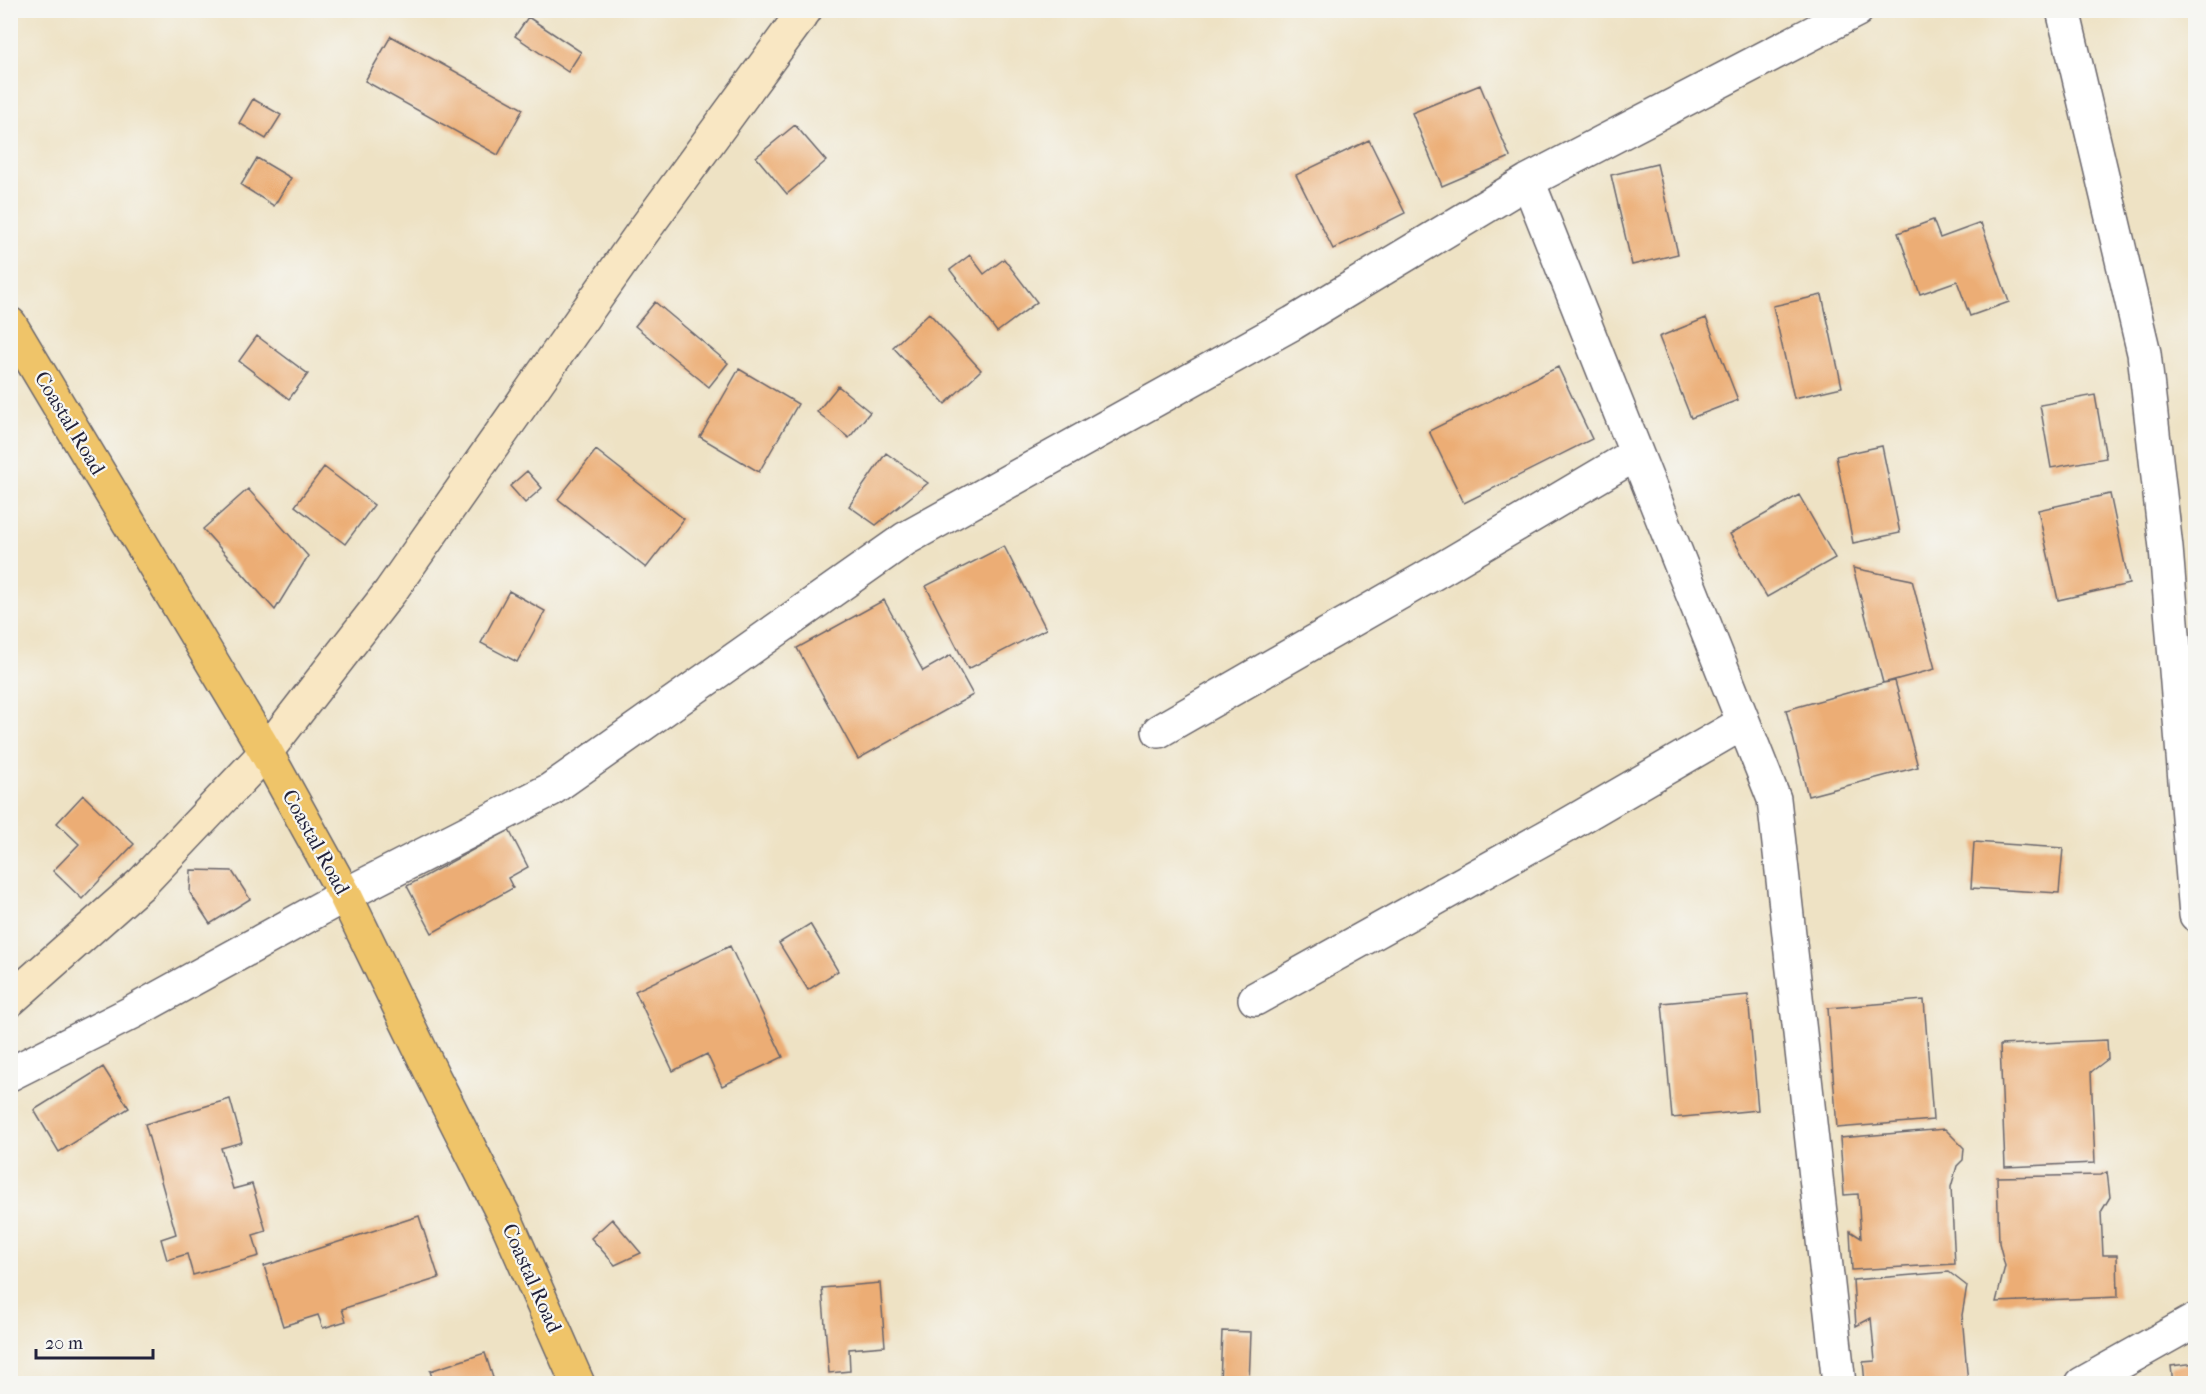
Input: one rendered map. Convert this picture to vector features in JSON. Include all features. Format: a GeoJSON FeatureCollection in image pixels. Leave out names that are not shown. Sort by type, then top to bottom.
{"type":"FeatureCollection","features":[{"type":"Feature","properties":{"kind":"main road","name":"Coastal Road"},"geometry":{"type":"LineString","coordinates":[[10,324],[266,752],[345,895],[505,1218],[578,1383]]}},
{"type":"Feature","properties":{"kind":"street"},"geometry":{"type":"LineString","coordinates":[[10,1000],[142,883],[266,752],[390,592],[639,237],[805,10]]}},
{"type":"Feature","properties":{"kind":"street"},"geometry":{"type":"LineString","coordinates":[[10,1074],[133,1012],[345,895],[550,790],[905,539],[1293,323],[1528,181],[1857,10]]}},
{"type":"Feature","properties":{"kind":"street"},"geometry":{"type":"LineString","coordinates":[[2063,10],[2144,353],[2166,548],[2196,915]]}},
{"type":"Feature","properties":{"kind":"street"},"geometry":{"type":"LineString","coordinates":[[1528,181],[1774,799],[1839,1383]]}},
{"type":"Feature","properties":{"kind":"street"},"geometry":{"type":"LineString","coordinates":[[1159,731],[1636,454]]}},
{"type":"Feature","properties":{"kind":"street"},"geometry":{"type":"LineString","coordinates":[[1255,999],[1557,831],[1743,723]]}},
{"type":"Feature","properties":{"kind":"street"},"geometry":{"type":"LineString","coordinates":[[2082,1383],[2196,1320]]}},
{"type":"Feature","properties":{"kind":"building"},"geometry":{"type":"Polygon","coordinates":[[[528,17],[581,52],[568,72],[515,36],[528,17]]]}},
{"type":"Feature","properties":{"kind":"building"},"geometry":{"type":"Polygon","coordinates":[[[391,36],[523,109],[498,155],[365,81],[391,36]]]}},
{"type":"Feature","properties":{"kind":"building"},"geometry":{"type":"Polygon","coordinates":[[[1480,85],[1510,157],[1442,186],[1412,113],[1480,85]]]}},
{"type":"Feature","properties":{"kind":"building"},"geometry":{"type":"Polygon","coordinates":[[[253,99],[281,115],[266,139],[239,123],[253,99]]]}},
{"type":"Feature","properties":{"kind":"building"},"geometry":{"type":"Polygon","coordinates":[[[795,125],[826,161],[787,194],[756,157],[795,125]]]}},
{"type":"Feature","properties":{"kind":"building"},"geometry":{"type":"Polygon","coordinates":[[[1369,140],[1405,213],[1333,249],[1296,175],[1369,140]]]}},
{"type":"Feature","properties":{"kind":"building"},"geometry":{"type":"Polygon","coordinates":[[[257,158],[291,178],[274,206],[241,185],[257,158]]]}},
{"type":"Feature","properties":{"kind":"building"},"geometry":{"type":"Polygon","coordinates":[[[1657,164],[1678,254],[1632,265],[1611,175],[1657,164]]]}},
{"type":"Feature","properties":{"kind":"building"},"geometry":{"type":"Polygon","coordinates":[[[1933,220],[1940,238],[1981,223],[2009,302],[1970,316],[1957,281],[1920,294],[1898,233],[1933,220]]]}},
{"type":"Feature","properties":{"kind":"building"},"geometry":{"type":"Polygon","coordinates":[[[970,255],[984,274],[1004,259],[1037,302],[997,332],[950,270],[970,255]]]}},
{"type":"Feature","properties":{"kind":"building"},"geometry":{"type":"Polygon","coordinates":[[[1822,295],[1842,387],[1794,398],[1773,306],[1822,295]]]}},
{"type":"Feature","properties":{"kind":"building"},"geometry":{"type":"Polygon","coordinates":[[[655,302],[728,363],[709,387],[635,326],[655,302]]]}},
{"type":"Feature","properties":{"kind":"building"},"geometry":{"type":"Polygon","coordinates":[[[929,313],[981,370],[945,404],[893,347],[929,313]]]}},
{"type":"Feature","properties":{"kind":"building"},"geometry":{"type":"Polygon","coordinates":[[[1706,318],[1738,400],[1691,418],[1659,337],[1706,318]]]}},
{"type":"Feature","properties":{"kind":"building"},"geometry":{"type":"Polygon","coordinates":[[[257,336],[308,374],[289,399],[239,361],[257,336]]]}},
{"type":"Feature","properties":{"kind":"building"},"geometry":{"type":"Polygon","coordinates":[[[1558,367],[1592,439],[1464,503],[1429,431],[1558,367]]]}},
{"type":"Feature","properties":{"kind":"building"},"geometry":{"type":"Polygon","coordinates":[[[739,369],[798,404],[759,472],[700,437],[739,369]]]}},
{"type":"Feature","properties":{"kind":"building"},"geometry":{"type":"Polygon","coordinates":[[[838,386],[870,412],[849,438],[817,412],[838,386]]]}},
{"type":"Feature","properties":{"kind":"building"},"geometry":{"type":"Polygon","coordinates":[[[2095,395],[2106,458],[2051,468],[2040,405],[2095,395]]]}},
{"type":"Feature","properties":{"kind":"building"},"geometry":{"type":"Polygon","coordinates":[[[1882,446],[1900,533],[1853,543],[1836,456],[1882,446]]]}},
{"type":"Feature","properties":{"kind":"building"},"geometry":{"type":"Polygon","coordinates":[[[596,450],[684,519],[646,568],[558,499],[596,450]]]}},
{"type":"Feature","properties":{"kind":"building"},"geometry":{"type":"Polygon","coordinates":[[[886,453],[928,483],[876,525],[849,506],[886,453]]]}},
{"type":"Feature","properties":{"kind":"building"},"geometry":{"type":"Polygon","coordinates":[[[324,467],[374,505],[345,544],[295,506],[324,467]]]}},
{"type":"Feature","properties":{"kind":"building"},"geometry":{"type":"Polygon","coordinates":[[[527,471],[542,488],[525,503],[510,486],[527,471]]]}},
{"type":"Feature","properties":{"kind":"building"},"geometry":{"type":"Polygon","coordinates":[[[248,489],[308,556],[275,610],[203,529],[248,489]]]}},
{"type":"Feature","properties":{"kind":"building"},"geometry":{"type":"Polygon","coordinates":[[[2110,494],[2129,584],[2058,600],[2038,510],[2110,494]]]}},
{"type":"Feature","properties":{"kind":"building"},"geometry":{"type":"Polygon","coordinates":[[[1799,495],[1835,558],[1767,597],[1730,534],[1799,495]]]}},
{"type":"Feature","properties":{"kind":"building"},"geometry":{"type":"Polygon","coordinates":[[[1004,546],[1046,629],[968,669],[926,586],[1004,546]]]}},
{"type":"Feature","properties":{"kind":"building"},"geometry":{"type":"Polygon","coordinates":[[[1853,568],[1912,580],[1935,669],[1883,683],[1853,568]]]}},
{"type":"Feature","properties":{"kind":"building"},"geometry":{"type":"Polygon","coordinates":[[[509,591],[545,611],[517,662],[481,643],[509,591]]]}},
{"type":"Feature","properties":{"kind":"building"},"geometry":{"type":"Polygon","coordinates":[[[884,600],[923,671],[951,655],[973,695],[858,759],[797,648],[884,600]]]}},
{"type":"Feature","properties":{"kind":"building"},"geometry":{"type":"Polygon","coordinates":[[[1895,681],[1918,767],[1808,796],[1786,710],[1895,681]]]}},
{"type":"Feature","properties":{"kind":"building"},"geometry":{"type":"Polygon","coordinates":[[[83,795],[134,844],[82,899],[53,871],[79,844],[57,823],[83,795]]]}},
{"type":"Feature","properties":{"kind":"building"},"geometry":{"type":"Polygon","coordinates":[[[509,830],[528,867],[508,878],[513,888],[432,933],[407,886],[509,830]]]}},
{"type":"Feature","properties":{"kind":"building"},"geometry":{"type":"Polygon","coordinates":[[[1974,842],[2063,848],[2059,893],[1971,888],[1974,842]]]}},
{"type":"Feature","properties":{"kind":"building"},"geometry":{"type":"Polygon","coordinates":[[[191,870],[232,871],[250,899],[210,924],[190,893],[191,870]]]}},
{"type":"Feature","properties":{"kind":"building"},"geometry":{"type":"Polygon","coordinates":[[[810,924],[838,971],[808,990],[779,943],[810,924]]]}},
{"type":"Feature","properties":{"kind":"building"},"geometry":{"type":"Polygon","coordinates":[[[730,946],[783,1057],[722,1086],[707,1054],[673,1071],[635,991],[730,946]]]}},
{"type":"Feature","properties":{"kind":"building"},"geometry":{"type":"Polygon","coordinates":[[[1748,995],[1758,1110],[1672,1118],[1662,1003],[1748,995]]]}},
{"type":"Feature","properties":{"kind":"building"},"geometry":{"type":"Polygon","coordinates":[[[1924,1000],[1933,1120],[1837,1128],[1828,1008],[1924,1000]]]}},
{"type":"Feature","properties":{"kind":"building"},"geometry":{"type":"Polygon","coordinates":[[[2107,1040],[2108,1059],[2091,1072],[2095,1163],[2005,1167],[2000,1045],[2107,1040]]]}},
{"type":"Feature","properties":{"kind":"building"},"geometry":{"type":"Polygon","coordinates":[[[103,1067],[129,1108],[59,1152],[34,1110],[103,1067]]]}},
{"type":"Feature","properties":{"kind":"building"},"geometry":{"type":"Polygon","coordinates":[[[230,1099],[242,1142],[221,1148],[233,1189],[252,1184],[266,1231],[253,1235],[259,1256],[193,1275],[187,1254],[167,1260],[161,1239],[176,1234],[145,1124],[230,1099]]]}},
{"type":"Feature","properties":{"kind":"building"},"geometry":{"type":"Polygon","coordinates":[[[1945,1129],[1964,1148],[1963,1160],[1957,1166],[1951,1187],[1955,1264],[1852,1270],[1850,1231],[1861,1238],[1858,1194],[1844,1195],[1840,1138],[1945,1129]]]}},
{"type":"Feature","properties":{"kind":"building"},"geometry":{"type":"Polygon","coordinates":[[[2107,1172],[2110,1197],[2101,1212],[2103,1255],[2117,1255],[2118,1297],[1996,1302],[2005,1266],[1999,1243],[1997,1177],[2101,1175],[2107,1172]]]}},
{"type":"Feature","properties":{"kind":"building"},"geometry":{"type":"Polygon","coordinates":[[[419,1216],[439,1278],[342,1309],[346,1321],[323,1328],[318,1315],[283,1326],[264,1266],[419,1216]]]}},
{"type":"Feature","properties":{"kind":"building"},"geometry":{"type":"Polygon","coordinates":[[[612,1219],[641,1253],[615,1265],[591,1238],[612,1219]]]}},
{"type":"Feature","properties":{"kind":"building"},"geometry":{"type":"Polygon","coordinates":[[[1949,1272],[1967,1286],[1962,1315],[1968,1384],[1865,1384],[1863,1362],[1875,1361],[1871,1318],[1856,1326],[1853,1280],[1949,1272]]]}},
{"type":"Feature","properties":{"kind":"building"},"geometry":{"type":"Polygon","coordinates":[[[880,1283],[885,1346],[849,1349],[850,1371],[829,1373],[822,1288],[880,1283]]]}},
{"type":"Feature","properties":{"kind":"building"},"geometry":{"type":"Polygon","coordinates":[[[1222,1331],[1251,1332],[1249,1384],[1220,1383],[1222,1331]]]}},
{"type":"Feature","properties":{"kind":"building"},"geometry":{"type":"Polygon","coordinates":[[[485,1353],[495,1384],[434,1384],[430,1371],[485,1353]]]}},
{"type":"Feature","properties":{"kind":"building"},"geometry":{"type":"Polygon","coordinates":[[[2196,1363],[2196,1384],[2173,1384],[2171,1366],[2196,1363]]]}}]}
